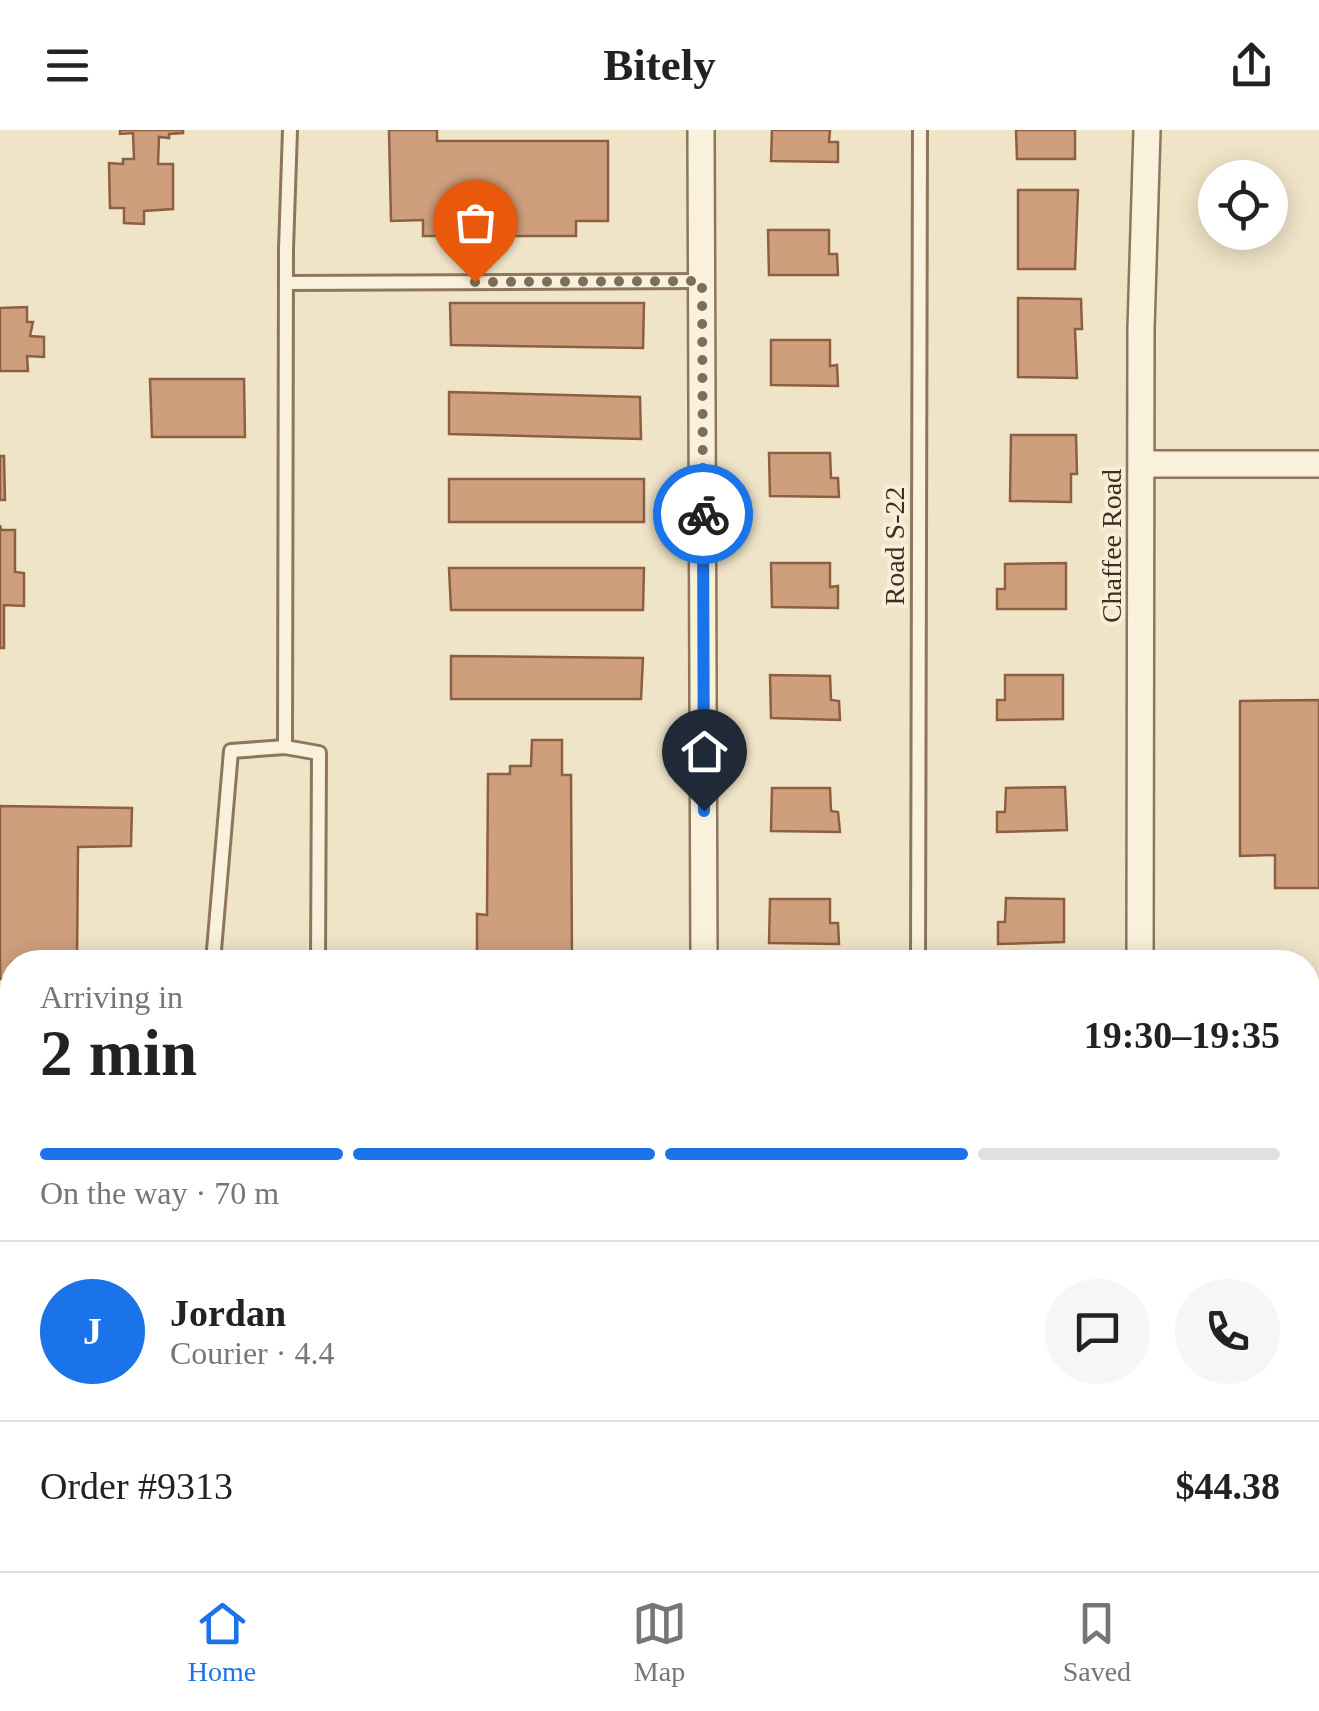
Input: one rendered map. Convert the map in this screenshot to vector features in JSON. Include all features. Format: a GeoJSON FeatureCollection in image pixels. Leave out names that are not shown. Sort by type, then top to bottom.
{"type":"FeatureCollection","features":[{"type":"Feature","properties":{"kind":"street"},"geometry":{"type":"LineString","coordinates":[[701,130],[704,950]]}},
{"type":"Feature","properties":{"kind":"street","name":"Chaffee Road"},"geometry":{"type":"LineString","coordinates":[[1140,950],[1141,329],[1147,130]]}},
{"type":"Feature","properties":{"kind":"street"},"geometry":{"type":"LineString","coordinates":[[1141,464],[1319,464]]}},
{"type":"Feature","properties":{"kind":"lane"},"geometry":{"type":"LineString","coordinates":[[285,747],[290,130]]}},
{"type":"Feature","properties":{"kind":"lane","name":"Road S-22"},"geometry":{"type":"LineString","coordinates":[[918,950],[920,130]]}},
{"type":"Feature","properties":{"kind":"lane"},"geometry":{"type":"LineString","coordinates":[[286,283],[702,281]]}},
{"type":"Feature","properties":{"kind":"lane"},"geometry":{"type":"LineString","coordinates":[[214,950],[231,751],[285,747],[319,753],[318,950]]}},
{"type":"Feature","properties":{"kind":"building"},"geometry":{"type":"Polygon","coordinates":[[[120,130],[183,130],[169,134],[169,138],[159,137],[158,164],[173,164],[173,209],[144,211],[144,224],[124,223],[124,208],[110,208],[109,163],[123,164],[123,159],[134,159],[133,133],[120,134],[120,130]]]}},
{"type":"Feature","properties":{"kind":"building"},"geometry":{"type":"Polygon","coordinates":[[[389,130],[437,130],[437,141],[608,141],[608,221],[576,221],[576,236],[423,236],[423,220],[391,221],[389,130]]]}},
{"type":"Feature","properties":{"kind":"building"},"geometry":{"type":"Polygon","coordinates":[[[772,130],[830,130],[829,142],[838,142],[838,162],[771,161],[772,130]]]}},
{"type":"Feature","properties":{"kind":"building"},"geometry":{"type":"Polygon","coordinates":[[[1016,130],[1075,130],[1075,159],[1017,159],[1016,130]]]}},
{"type":"Feature","properties":{"kind":"building"},"geometry":{"type":"Polygon","coordinates":[[[1018,190],[1078,190],[1075,269],[1018,269],[1018,190]]]}},
{"type":"Feature","properties":{"kind":"building"},"geometry":{"type":"Polygon","coordinates":[[[768,230],[829,230],[829,254],[837,254],[838,275],[769,275],[768,230]]]}},
{"type":"Feature","properties":{"kind":"building"},"geometry":{"type":"Polygon","coordinates":[[[1018,298],[1081,299],[1082,329],[1075,329],[1077,378],[1018,377],[1018,298]]]}},
{"type":"Feature","properties":{"kind":"building"},"geometry":{"type":"Polygon","coordinates":[[[450,303],[644,303],[643,348],[451,345],[450,303]]]}},
{"type":"Feature","properties":{"kind":"building"},"geometry":{"type":"Polygon","coordinates":[[[27,307],[27,322],[33,322],[30,336],[44,337],[44,357],[27,356],[28,371],[0,371],[0,308],[27,307]]]}},
{"type":"Feature","properties":{"kind":"building"},"geometry":{"type":"Polygon","coordinates":[[[771,340],[830,340],[830,366],[837,365],[838,386],[771,385],[771,340]]]}},
{"type":"Feature","properties":{"kind":"building"},"geometry":{"type":"Polygon","coordinates":[[[150,379],[244,379],[245,437],[152,437],[150,379]]]}},
{"type":"Feature","properties":{"kind":"building"},"geometry":{"type":"Polygon","coordinates":[[[449,392],[640,397],[641,439],[449,434],[449,392]]]}},
{"type":"Feature","properties":{"kind":"building"},"geometry":{"type":"Polygon","coordinates":[[[1011,435],[1076,435],[1077,474],[1071,474],[1071,502],[1010,501],[1011,435]]]}},
{"type":"Feature","properties":{"kind":"building"},"geometry":{"type":"Polygon","coordinates":[[[769,453],[830,453],[831,478],[838,478],[839,497],[770,496],[769,453]]]}},
{"type":"Feature","properties":{"kind":"building"},"geometry":{"type":"Polygon","coordinates":[[[0,456],[4,456],[5,500],[0,500],[0,456]]]}},
{"type":"Feature","properties":{"kind":"building"},"geometry":{"type":"Polygon","coordinates":[[[449,479],[644,479],[644,522],[449,522],[449,479]]]}},
{"type":"Feature","properties":{"kind":"building"},"geometry":{"type":"Polygon","coordinates":[[[0,525],[1,530],[15,530],[15,572],[24,573],[24,606],[4,605],[4,648],[0,648],[0,525]]]}},
{"type":"Feature","properties":{"kind":"building"},"geometry":{"type":"Polygon","coordinates":[[[771,563],[830,563],[830,587],[838,586],[838,608],[772,607],[771,563]]]}},
{"type":"Feature","properties":{"kind":"building"},"geometry":{"type":"Polygon","coordinates":[[[1066,563],[1066,609],[997,609],[997,589],[1005,589],[1005,564],[1066,563]]]}},
{"type":"Feature","properties":{"kind":"building"},"geometry":{"type":"Polygon","coordinates":[[[449,568],[644,568],[643,610],[451,610],[449,568]]]}},
{"type":"Feature","properties":{"kind":"building"},"geometry":{"type":"Polygon","coordinates":[[[451,656],[643,658],[641,699],[451,699],[451,656]]]}},
{"type":"Feature","properties":{"kind":"building"},"geometry":{"type":"Polygon","coordinates":[[[770,675],[830,676],[831,700],[839,701],[840,720],[771,718],[770,675]]]}},
{"type":"Feature","properties":{"kind":"building"},"geometry":{"type":"Polygon","coordinates":[[[1005,675],[1063,675],[1063,719],[997,720],[997,700],[1005,700],[1005,675]]]}},
{"type":"Feature","properties":{"kind":"building"},"geometry":{"type":"Polygon","coordinates":[[[1319,700],[1319,888],[1275,888],[1275,855],[1240,856],[1240,701],[1319,700]]]}},
{"type":"Feature","properties":{"kind":"building"},"geometry":{"type":"Polygon","coordinates":[[[532,740],[562,740],[562,775],[571,775],[572,950],[477,950],[477,914],[487,915],[488,774],[510,774],[510,766],[531,766],[532,740]]]}},
{"type":"Feature","properties":{"kind":"building"},"geometry":{"type":"Polygon","coordinates":[[[1065,787],[1067,830],[997,832],[997,812],[1005,812],[1006,788],[1065,787]]]}},
{"type":"Feature","properties":{"kind":"building"},"geometry":{"type":"Polygon","coordinates":[[[772,788],[830,788],[831,811],[838,812],[840,832],[771,831],[772,788]]]}},
{"type":"Feature","properties":{"kind":"building"},"geometry":{"type":"Polygon","coordinates":[[[0,806],[132,808],[131,846],[78,847],[77,950],[0,950],[0,806]]]}},
{"type":"Feature","properties":{"kind":"building"},"geometry":{"type":"Polygon","coordinates":[[[1006,898],[1064,899],[1064,942],[998,944],[998,922],[1005,922],[1006,898]]]}},
{"type":"Feature","properties":{"kind":"building"},"geometry":{"type":"Polygon","coordinates":[[[770,899],[830,899],[830,923],[838,923],[839,944],[769,943],[770,899]]]}},
{"type":"Feature","properties":{"kind":"way so far"},"geometry":{"type":"LineString","coordinates":[[475,282],[702,281],[703,514]]}},
{"type":"Feature","properties":{"kind":"route"},"geometry":{"type":"LineString","coordinates":[[703,514],[704,811]]}}]}
